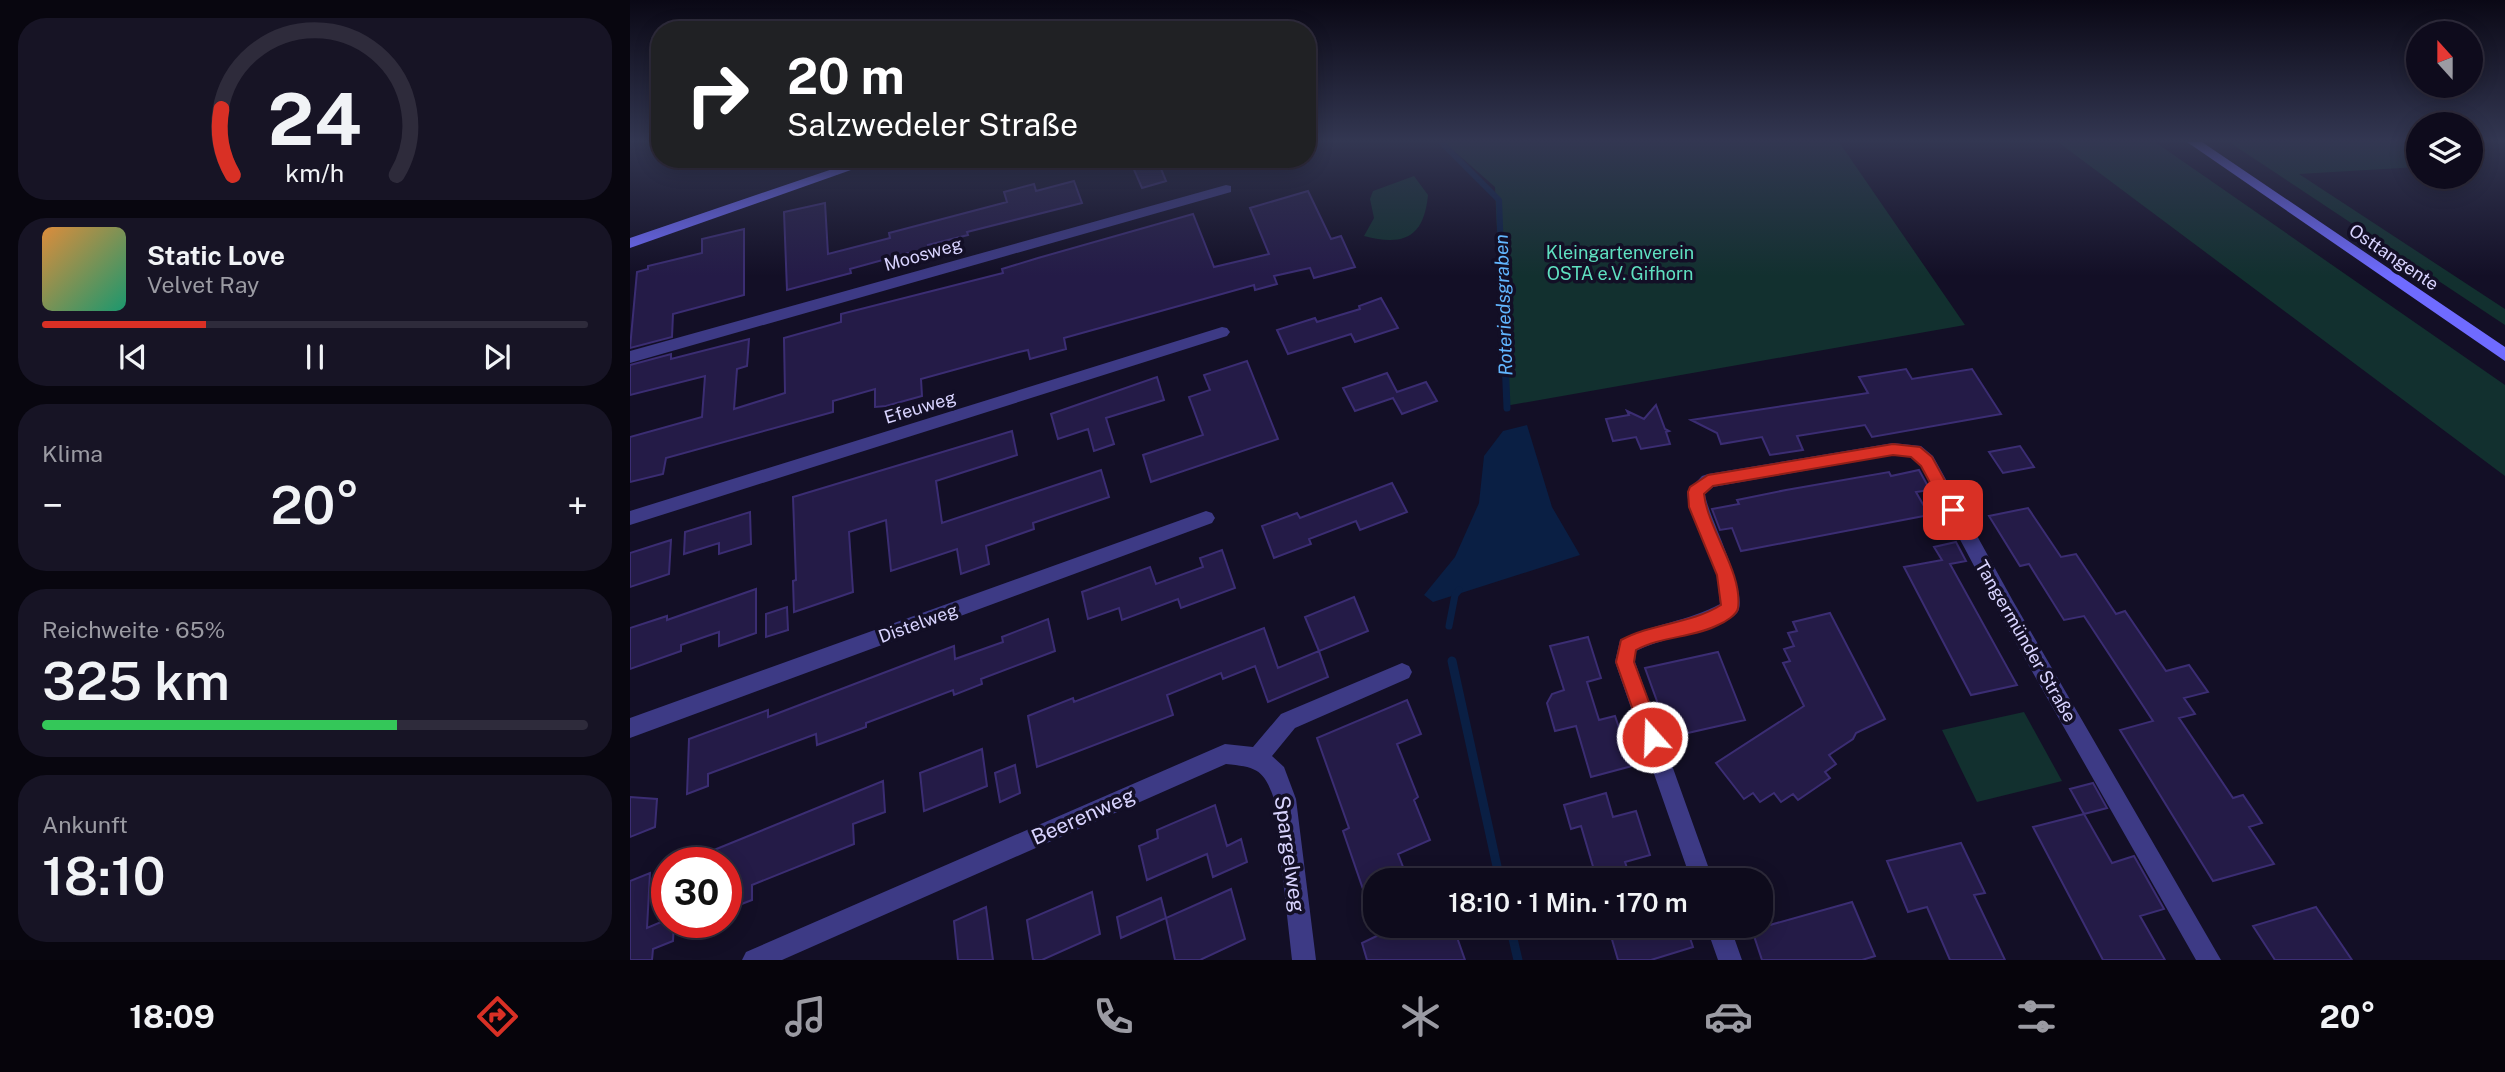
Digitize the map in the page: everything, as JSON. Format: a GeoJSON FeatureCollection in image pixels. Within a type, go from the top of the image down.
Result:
{"type":"FeatureCollection","features":[{"type":"Feature","properties":{"kind":"main road"},"geometry":{"type":"LineString","coordinates":[[630,243],[785,187]]}},
{"type":"Feature","properties":{"kind":"main road","name":"Osttangente"},"geometry":{"type":"LineString","coordinates":[[2259,187],[2505,355]]}},
{"type":"Feature","properties":{"kind":"street","name":"Moosweg"},"geometry":{"type":"LineString","coordinates":[[630,356],[1226,189]]}},
{"type":"Feature","properties":{"kind":"street","name":"Efeuweg"},"geometry":{"type":"LineString","coordinates":[[630,518],[1222,332]]}},
{"type":"Feature","properties":{"kind":"street","name":"Tangermünder Straße"},"geometry":{"type":"LineString","coordinates":[[1698,868],[1625,662],[1627,646],[1643,637],[1712,619],[1730,608],[1726,575],[1698,507],[1696,492],[1708,481],[1893,449],[1914,451],[1927,461],[2012,618],[2210,960]]}},
{"type":"Feature","properties":{"kind":"street","name":"Distelweg"},"geometry":{"type":"LineString","coordinates":[[630,728],[1206,518]]}},
{"type":"Feature","properties":{"kind":"street"},"geometry":{"type":"LineString","coordinates":[[1258,757],[1288,721],[1402,672]]}},
{"type":"Feature","properties":{"kind":"street","name":"Beerenweg"},"geometry":{"type":"LineString","coordinates":[[754,960],[1225,754],[1258,757]]}},
{"type":"Feature","properties":{"kind":"street","name":"Spargelweg"},"geometry":{"type":"LineString","coordinates":[[1258,757],[1276,774],[1285,799],[1304,960]]}},
{"type":"Feature","properties":{"kind":"street"},"geometry":{"type":"LineString","coordinates":[[1722,938],[1730,960]]}},
{"type":"Feature","properties":{"kind":"green space"},"geometry":{"type":"Polygon","coordinates":[[[1384,187],[1422,187],[1428,195],[1426,210],[1416,230],[1400,239],[1364,236],[1374,218],[1370,199],[1373,191],[1384,187]]]}},
{"type":"Feature","properties":{"kind":"green space","name":"Kleingartenverein OSTA e.V. Gifhorn"},"geometry":{"type":"Polygon","coordinates":[[[1495,187],[1870,187],[1965,325],[1505,406],[1495,187]]]}},
{"type":"Feature","properties":{"kind":"green space"},"geometry":{"type":"Polygon","coordinates":[[[2118,187],[2220,187],[2505,385],[2505,476],[2118,187]]]}},
{"type":"Feature","properties":{"kind":"green space"},"geometry":{"type":"Polygon","coordinates":[[[2297,187],[2319,187],[2505,309],[2505,325],[2297,187]]]}},
{"type":"Feature","properties":{"kind":"green space"},"geometry":{"type":"Polygon","coordinates":[[[2024,712],[2062,781],[1977,802],[1942,730],[2024,712]]]}},
{"type":"Feature","properties":{"kind":"water"},"geometry":{"type":"Polygon","coordinates":[[[1527,425],[1552,507],[1580,555],[1433,602],[1424,595],[1455,557],[1479,503],[1484,456],[1503,431],[1527,425]]]}},
{"type":"Feature","properties":{"kind":"building"},"geometry":{"type":"Polygon","coordinates":[[[1024,187],[1035,187],[1036,191],[1052,187],[1076,187],[1082,203],[967,232],[968,235],[928,245],[930,251],[909,257],[908,253],[850,269],[851,273],[787,290],[784,212],[825,203],[828,254],[890,238],[889,233],[1007,202],[1004,192],[1024,187]]]}},
{"type":"Feature","properties":{"kind":"building"},"geometry":{"type":"Polygon","coordinates":[[[1308,191],[1331,239],[1341,236],[1355,267],[1314,278],[1310,268],[1274,276],[1277,284],[1255,290],[1254,285],[1064,338],[1066,349],[1030,359],[1028,350],[921,379],[922,396],[886,406],[875,407],[875,389],[833,401],[833,412],[666,458],[663,474],[630,482],[630,437],[702,417],[705,376],[630,395],[630,365],[671,354],[671,359],[749,339],[747,366],[737,369],[734,409],[785,393],[784,338],[841,322],[841,314],[1003,273],[1002,269],[1193,214],[1214,267],[1269,254],[1250,208],[1308,191]]]}},
{"type":"Feature","properties":{"kind":"building"},"geometry":{"type":"Polygon","coordinates":[[[744,229],[744,295],[673,314],[672,337],[630,348],[637,272],[648,269],[648,266],[702,253],[702,239],[744,229]]]}},
{"type":"Feature","properties":{"kind":"building"},"geometry":{"type":"Polygon","coordinates":[[[1381,298],[1398,328],[1355,342],[1351,334],[1288,354],[1277,330],[1315,318],[1317,322],[1360,309],[1359,306],[1381,298]]]}},
{"type":"Feature","properties":{"kind":"building"},"geometry":{"type":"Polygon","coordinates":[[[1247,361],[1278,439],[1151,482],[1143,455],[1203,435],[1189,397],[1210,390],[1204,375],[1247,361]]]}},
{"type":"Feature","properties":{"kind":"building"},"geometry":{"type":"Polygon","coordinates":[[[1906,369],[1912,379],[1972,369],[2001,414],[1872,437],[1865,425],[1797,436],[1803,450],[1770,455],[1762,437],[1721,444],[1717,433],[1691,420],[1868,393],[1859,377],[1906,369]]]}},
{"type":"Feature","properties":{"kind":"building"},"geometry":{"type":"Polygon","coordinates":[[[1387,373],[1397,392],[1426,382],[1437,401],[1402,414],[1393,398],[1355,411],[1343,388],[1387,373]]]}},
{"type":"Feature","properties":{"kind":"building"},"geometry":{"type":"Polygon","coordinates":[[[1157,377],[1164,400],[1106,418],[1114,444],[1094,451],[1088,429],[1058,439],[1051,414],[1157,377]]]}},
{"type":"Feature","properties":{"kind":"building"},"geometry":{"type":"Polygon","coordinates":[[[1656,405],[1665,429],[1669,431],[1666,432],[1670,444],[1641,449],[1636,437],[1613,441],[1606,419],[1629,415],[1627,411],[1644,419],[1656,405]]]}},
{"type":"Feature","properties":{"kind":"building"},"geometry":{"type":"Polygon","coordinates":[[[1012,431],[1017,455],[936,481],[942,523],[1101,470],[1109,497],[1033,523],[1034,529],[986,546],[989,564],[961,574],[957,549],[891,571],[886,520],[849,532],[853,592],[794,612],[793,581],[796,580],[793,497],[1012,431]]]}},
{"type":"Feature","properties":{"kind":"building"},"geometry":{"type":"Polygon","coordinates":[[[2020,446],[2034,467],[2003,473],[1989,452],[2020,446]]]}},
{"type":"Feature","properties":{"kind":"building"},"geometry":{"type":"Polygon","coordinates":[[[1919,470],[1930,490],[1916,492],[1929,515],[1741,551],[1732,528],[1720,530],[1712,509],[1739,504],[1737,500],[1786,490],[1889,472],[1891,476],[1919,470]]]}},
{"type":"Feature","properties":{"kind":"building"},"geometry":{"type":"Polygon","coordinates":[[[1392,483],[1407,512],[1360,530],[1356,521],[1309,539],[1311,544],[1274,558],[1262,526],[1297,513],[1300,518],[1392,483]]]}},
{"type":"Feature","properties":{"kind":"building"},"geometry":{"type":"Polygon","coordinates":[[[2028,508],[2061,557],[2076,554],[2116,614],[2125,611],[2166,671],[2189,665],[2208,692],[2184,698],[2195,714],[2179,718],[2233,798],[2243,795],[2262,823],[2249,827],[2274,864],[2213,881],[2120,730],[2153,721],[2084,616],[2064,620],[2029,564],[2020,566],[1989,516],[2028,508]]]}},
{"type":"Feature","properties":{"kind":"building"},"geometry":{"type":"Polygon","coordinates":[[[750,512],[751,544],[719,554],[719,543],[684,554],[685,532],[750,512]]]}},
{"type":"Feature","properties":{"kind":"building"},"geometry":{"type":"Polygon","coordinates":[[[671,540],[669,574],[630,587],[630,553],[671,540]]]}},
{"type":"Feature","properties":{"kind":"building"},"geometry":{"type":"Polygon","coordinates":[[[1956,542],[1966,561],[1950,564],[2017,685],[1971,695],[1904,567],[1942,560],[1934,547],[1956,542]]]}},
{"type":"Feature","properties":{"kind":"building"},"geometry":{"type":"Polygon","coordinates":[[[1222,550],[1235,588],[1181,608],[1178,599],[1122,620],[1119,608],[1088,619],[1082,592],[1150,567],[1156,584],[1203,567],[1200,558],[1222,550]]]}},
{"type":"Feature","properties":{"kind":"building"},"geometry":{"type":"Polygon","coordinates":[[[756,589],[756,633],[719,646],[719,632],[681,645],[681,651],[630,669],[630,628],[667,616],[667,620],[756,589]]]}},
{"type":"Feature","properties":{"kind":"building"},"geometry":{"type":"Polygon","coordinates":[[[1354,597],[1368,631],[1319,651],[1305,617],[1354,597]]]}},
{"type":"Feature","properties":{"kind":"building"},"geometry":{"type":"Polygon","coordinates":[[[787,607],[788,630],[766,637],[766,614],[787,607]]]}},
{"type":"Feature","properties":{"kind":"building"},"geometry":{"type":"Polygon","coordinates":[[[1830,613],[1885,719],[1856,733],[1853,739],[1829,755],[1836,764],[1825,772],[1830,778],[1798,800],[1793,794],[1781,802],[1774,793],[1760,802],[1753,793],[1744,799],[1716,763],[1804,706],[1783,663],[1790,661],[1784,649],[1794,646],[1788,633],[1797,631],[1793,622],[1830,613]]]}},
{"type":"Feature","properties":{"kind":"building"},"geometry":{"type":"Polygon","coordinates":[[[1048,619],[1055,651],[981,679],[982,684],[954,695],[953,690],[817,745],[816,734],[708,774],[708,786],[687,794],[689,739],[768,710],[768,717],[954,646],[955,659],[1003,642],[1002,637],[1048,619]]]}},
{"type":"Feature","properties":{"kind":"building"},"geometry":{"type":"Polygon","coordinates":[[[1264,628],[1278,668],[1319,651],[1328,677],[1268,702],[1255,666],[1223,679],[1221,673],[1167,695],[1173,715],[1037,767],[1028,716],[1073,698],[1074,702],[1264,628]]]}},
{"type":"Feature","properties":{"kind":"building"},"geometry":{"type":"Polygon","coordinates":[[[1588,637],[1601,678],[1587,682],[1599,720],[1615,716],[1632,766],[1591,777],[1576,726],[1555,731],[1547,703],[1552,694],[1564,690],[1550,646],[1588,637]]]}},
{"type":"Feature","properties":{"kind":"building"},"geometry":{"type":"Polygon","coordinates":[[[1718,652],[1745,720],[1670,737],[1645,668],[1718,652]]]}},
{"type":"Feature","properties":{"kind":"building"},"geometry":{"type":"Polygon","coordinates":[[[1407,700],[1421,734],[1397,744],[1418,797],[1414,800],[1430,840],[1398,854],[1403,868],[1363,868],[1363,889],[1343,831],[1349,828],[1317,738],[1407,700]]]}},
{"type":"Feature","properties":{"kind":"building"},"geometry":{"type":"Polygon","coordinates":[[[982,749],[987,786],[924,811],[920,773],[982,749]]]}},
{"type":"Feature","properties":{"kind":"building"},"geometry":{"type":"Polygon","coordinates":[[[1015,765],[1020,793],[1000,802],[995,773],[1015,765]]]}},
{"type":"Feature","properties":{"kind":"building"},"geometry":{"type":"Polygon","coordinates":[[[883,781],[885,812],[853,824],[854,844],[752,885],[752,900],[742,904],[742,847],[721,847],[883,781]]]}},
{"type":"Feature","properties":{"kind":"building"},"geometry":{"type":"Polygon","coordinates":[[[2093,783],[2107,808],[2084,814],[2070,789],[2093,783]]]}},
{"type":"Feature","properties":{"kind":"building"},"geometry":{"type":"Polygon","coordinates":[[[1606,793],[1613,817],[1636,811],[1650,855],[1625,862],[1627,868],[1593,868],[1581,826],[1571,829],[1564,805],[1606,793]]]}},
{"type":"Feature","properties":{"kind":"building"},"geometry":{"type":"Polygon","coordinates":[[[630,797],[657,799],[655,827],[630,837],[630,797]]]}},
{"type":"Feature","properties":{"kind":"building"},"geometry":{"type":"Polygon","coordinates":[[[1215,805],[1227,846],[1241,839],[1247,862],[1213,877],[1207,854],[1147,880],[1139,846],[1158,838],[1157,830],[1215,805]]]}},
{"type":"Feature","properties":{"kind":"building"},"geometry":{"type":"Polygon","coordinates":[[[2084,814],[2112,863],[2134,856],[2164,909],[2140,916],[2165,960],[2103,960],[2033,827],[2084,814]]]}},
{"type":"Feature","properties":{"kind":"building"},"geometry":{"type":"Polygon","coordinates":[[[1961,843],[1985,893],[1974,895],[2005,960],[1950,960],[1927,907],[1908,912],[1887,861],[1961,843]]]}},
{"type":"Feature","properties":{"kind":"building"},"geometry":{"type":"Polygon","coordinates":[[[650,873],[647,928],[651,926],[651,938],[673,938],[673,941],[653,949],[652,960],[630,960],[630,881],[650,873]]]}},
{"type":"Feature","properties":{"kind":"building"},"geometry":{"type":"Polygon","coordinates":[[[1231,889],[1245,939],[1200,960],[1175,960],[1166,918],[1231,889]]]}},
{"type":"Feature","properties":{"kind":"building"},"geometry":{"type":"Polygon","coordinates":[[[1092,892],[1100,934],[1042,960],[1033,960],[1027,920],[1092,892]]]}},
{"type":"Feature","properties":{"kind":"building"},"geometry":{"type":"Polygon","coordinates":[[[1161,898],[1166,918],[1121,938],[1117,917],[1161,898]]]}},
{"type":"Feature","properties":{"kind":"building"},"geometry":{"type":"Polygon","coordinates":[[[1852,902],[1875,956],[1862,960],[1762,960],[1755,938],[1773,938],[1773,924],[1852,902]]]}},
{"type":"Feature","properties":{"kind":"building"},"geometry":{"type":"Polygon","coordinates":[[[986,907],[993,960],[958,960],[954,921],[986,907]]]}},
{"type":"Feature","properties":{"kind":"building"},"geometry":{"type":"Polygon","coordinates":[[[2316,907],[2352,960],[2275,960],[2253,926],[2316,907]]]}},
{"type":"Feature","properties":{"kind":"building"},"geometry":{"type":"Polygon","coordinates":[[[1372,938],[1457,938],[1465,960],[1367,960],[1362,943],[1372,938]]]}},
{"type":"Feature","properties":{"kind":"building"},"geometry":{"type":"Polygon","coordinates":[[[1612,938],[1690,938],[1693,947],[1651,960],[1618,960],[1612,938]]]}},
{"type":"Feature","properties":{"kind":"waterway","name":"Roteriedsgraben"},"geometry":{"type":"LineString","coordinates":[[1486,187],[1499,200],[1505,362]]}},
{"type":"Feature","properties":{"kind":"waterway","name":"Roteriedsgraben"},"geometry":{"type":"LineString","coordinates":[[1505,360],[1507,408]]}},
{"type":"Feature","properties":{"kind":"waterway","name":"Roteriedsgraben"},"geometry":{"type":"LineString","coordinates":[[1449,626],[1455,595],[1459,590]]}},
{"type":"Feature","properties":{"kind":"waterway","name":"Roteriedsgraben"},"geometry":{"type":"LineString","coordinates":[[1452,661],[1497,868]]}},
{"type":"Feature","properties":{"kind":"waterway","name":"Roteriedsgraben"},"geometry":{"type":"LineString","coordinates":[[1513,938],[1518,960]]}},
{"type":"Feature","properties":{"kind":"route"},"geometry":{"type":"LineString","coordinates":[[1652,737],[1625,662],[1627,646],[1643,637],[1712,619],[1730,608],[1726,575],[1698,507],[1696,492],[1708,481],[1893,449],[1914,451],[1927,461],[1953,510]]}}]}
